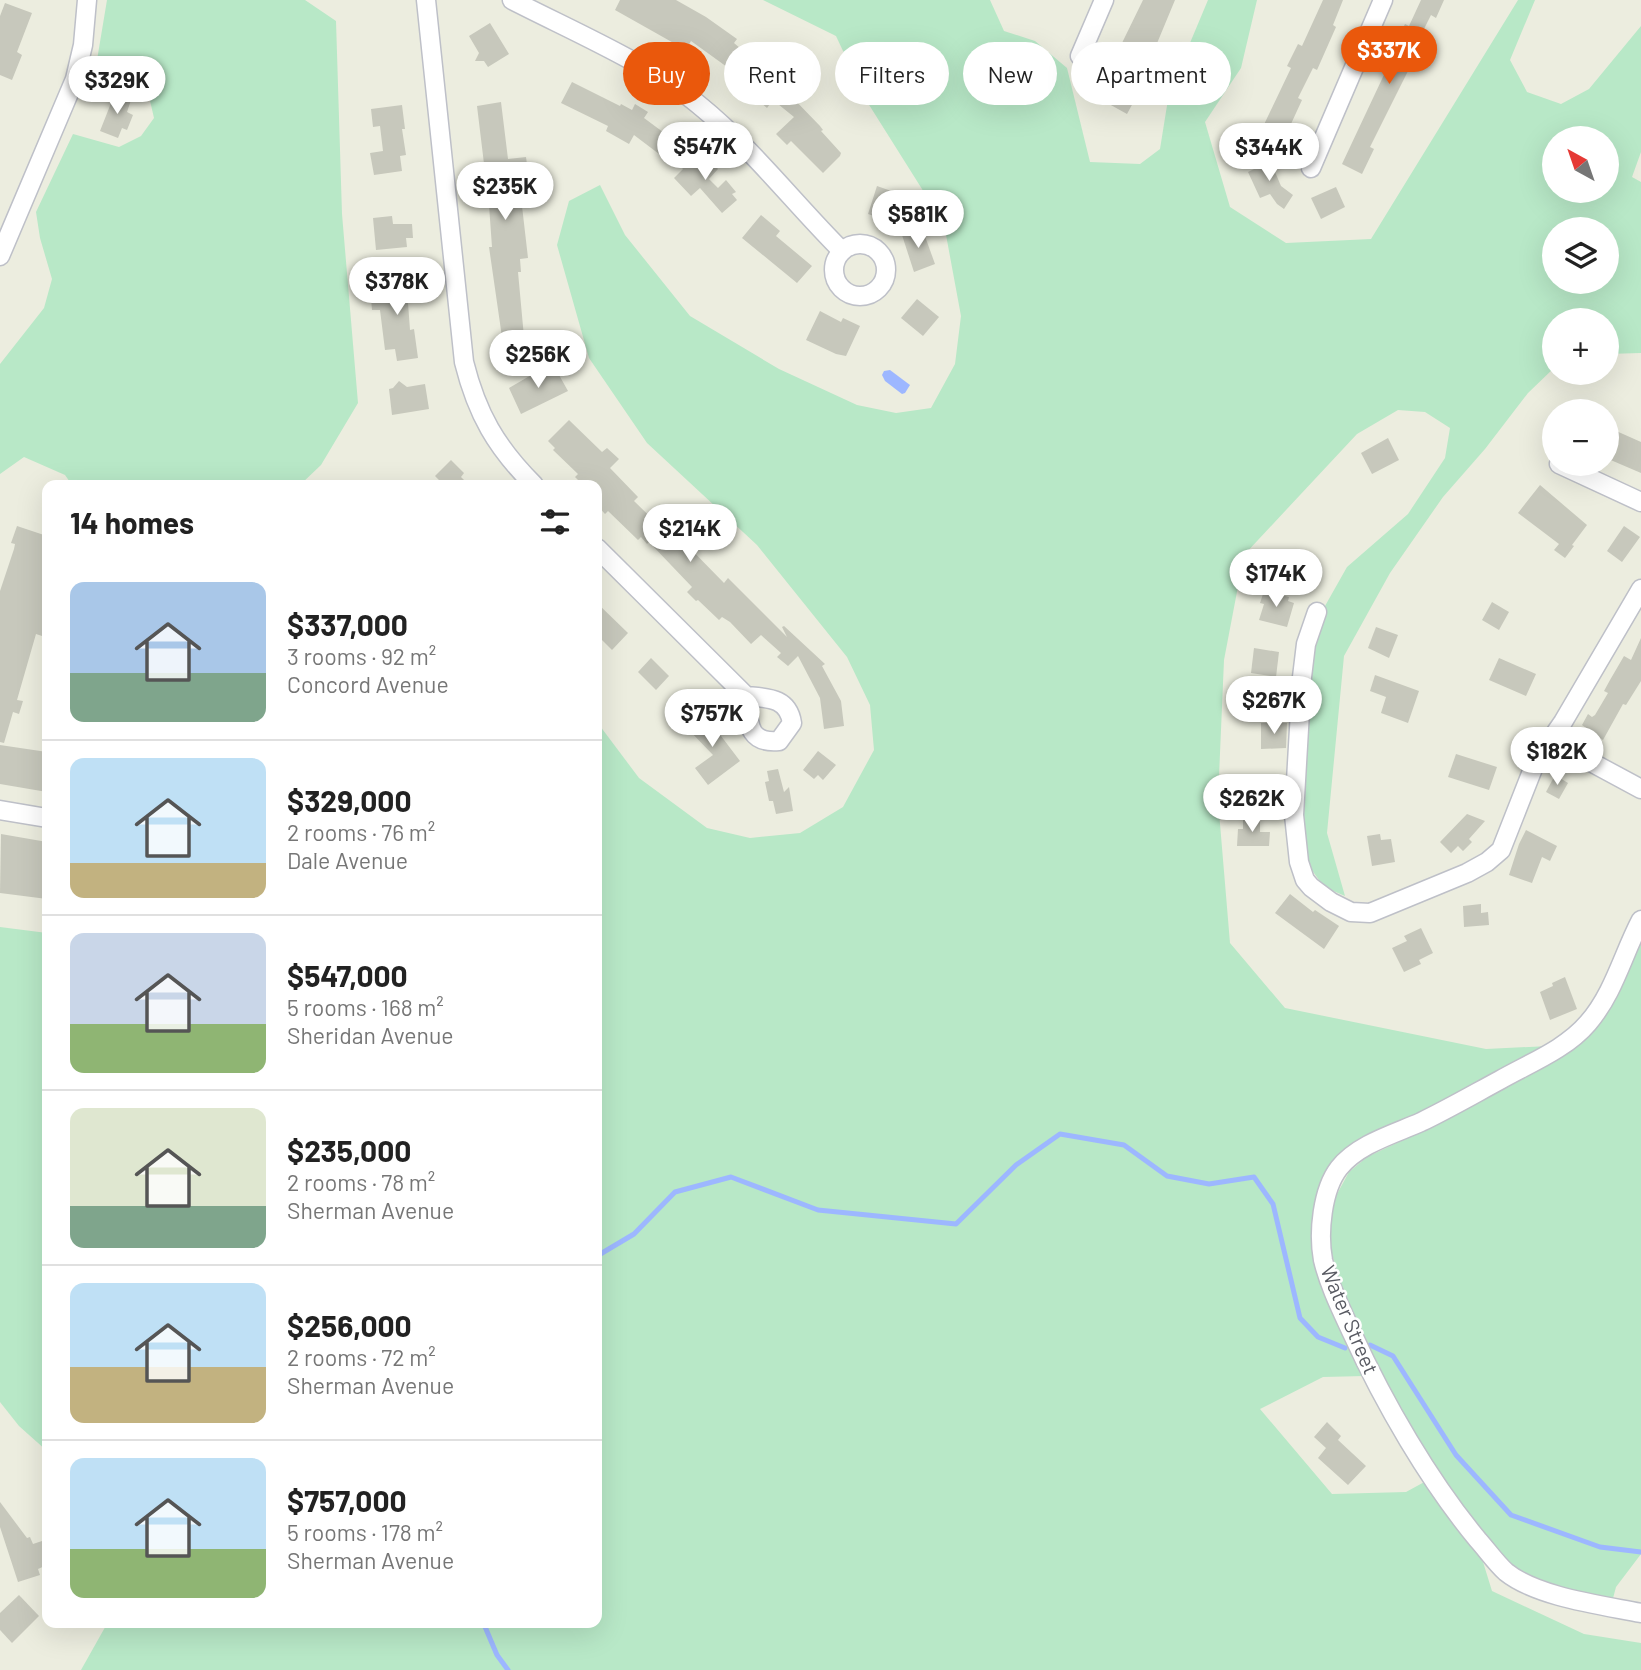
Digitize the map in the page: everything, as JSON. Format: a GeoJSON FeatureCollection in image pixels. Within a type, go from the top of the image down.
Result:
{"type":"FeatureCollection","features":[{"type":"Feature","properties":{"kind":"street"},"geometry":{"type":"LineString","coordinates":[[0,256],[75,79],[83,45],[87,0]]}},
{"type":"Feature","properties":{"kind":"street"},"geometry":{"type":"LineString","coordinates":[[426,0],[464,362],[482,419],[525,480]]}},
{"type":"Feature","properties":{"kind":"street"},"geometry":{"type":"LineString","coordinates":[[512,0],[638,65],[696,102],[735,138],[842,251]]}},
{"type":"Feature","properties":{"kind":"street"},"geometry":{"type":"LineString","coordinates":[[1086,42],[1104,0]]}},
{"type":"Feature","properties":{"kind":"street"},"geometry":{"type":"LineString","coordinates":[[1311,168],[1383,0]]}},
{"type":"Feature","properties":{"kind":"street"},"geometry":{"type":"LineString","coordinates":[[1585,476],[1641,502]]}},
{"type":"Feature","properties":{"kind":"street"},"geometry":{"type":"LineString","coordinates":[[602,553],[746,696]]}},
{"type":"Feature","properties":{"kind":"street"},"geometry":{"type":"LineString","coordinates":[[1317,612],[1306,644],[1294,815],[1299,862],[1305,880],[1331,902],[1352,912],[1370,913],[1487,862],[1502,850],[1536,761],[1641,589]]}},
{"type":"Feature","properties":{"kind":"street"},"geometry":{"type":"LineString","coordinates":[[1550,740],[1641,789]]}},
{"type":"Feature","properties":{"kind":"street"},"geometry":{"type":"LineString","coordinates":[[0,810],[42,817]]}},
{"type":"Feature","properties":{"kind":"street","name":"Water Street"},"geometry":{"type":"LineString","coordinates":[[1641,920],[1606,998],[1575,1036],[1471,1097],[1353,1154],[1337,1171],[1321,1221],[1322,1256],[1327,1275],[1369,1371],[1436,1484],[1470,1530],[1506,1571],[1523,1583],[1549,1594],[1641,1613]]}},
{"type":"Feature","properties":{"kind":"green space"},"geometry":{"type":"Polygon","coordinates":[[[107,0],[305,0],[336,21],[342,214],[358,403],[321,465],[305,480],[68,480],[65,475],[24,457],[0,474],[0,364],[44,308],[52,279],[40,238],[36,212],[73,134],[119,147],[141,136],[154,118],[148,92],[95,72],[107,0]]]}},
{"type":"Feature","properties":{"kind":"green space"},"geometry":{"type":"Polygon","coordinates":[[[763,0],[990,0],[1004,31],[1036,42],[963,42],[963,105],[1057,105],[1057,60],[1067,68],[1071,84],[1071,105],[1076,105],[1090,162],[1140,164],[1160,149],[1167,105],[1216,105],[1205,122],[1230,207],[1286,243],[1371,239],[1518,0],[1535,0],[1510,60],[1527,92],[1561,104],[1589,89],[1641,26],[1641,152],[1632,177],[1641,182],[1641,353],[1619,354],[1619,308],[1542,308],[1542,380],[1443,497],[1390,573],[1344,656],[1327,833],[1345,896],[1324,887],[1309,866],[1301,806],[1310,662],[1325,606],[1347,567],[1408,514],[1445,458],[1450,428],[1425,412],[1398,410],[1357,434],[1244,555],[1224,660],[1218,800],[1230,943],[1285,1008],[1486,1049],[1549,1046],[1500,1075],[1360,1141],[1316,1206],[1315,1266],[1365,1376],[1323,1377],[1260,1409],[1332,1494],[1406,1492],[1428,1480],[1479,1549],[1492,1591],[1584,1634],[1641,1643],[1641,1670],[81,1670],[105,1628],[602,1628],[602,729],[639,778],[707,828],[750,838],[800,833],[843,807],[874,750],[870,705],[847,657],[757,545],[647,443],[589,358],[557,245],[569,201],[600,185],[625,235],[690,316],[779,369],[857,405],[896,413],[931,408],[955,364],[961,316],[944,224],[869,105],[949,105],[949,42],[839,42],[836,36],[763,0]]]}},
{"type":"Feature","properties":{"kind":"green space"},"geometry":{"type":"Polygon","coordinates":[[[1208,0],[1257,0],[1241,68],[1231,83],[1231,42],[1190,42],[1208,0]]]}},
{"type":"Feature","properties":{"kind":"green space"},"geometry":{"type":"Polygon","coordinates":[[[0,927],[42,932],[42,1447],[19,1426],[0,1402],[0,927]]]}},
{"type":"Feature","properties":{"kind":"green space"},"geometry":{"type":"Polygon","coordinates":[[[1641,937],[1641,1554],[1616,1587],[1612,1602],[1538,1584],[1518,1571],[1482,1533],[1428,1456],[1384,1385],[1345,1299],[1330,1247],[1331,1205],[1349,1172],[1367,1157],[1439,1123],[1563,1054],[1641,937]]]}},
{"type":"Feature","properties":{"kind":"water"},"geometry":{"type":"Polygon","coordinates":[[[890,370],[910,385],[905,393],[902,394],[885,381],[882,375],[884,371],[890,370]]]}},
{"type":"Feature","properties":{"kind":"building"},"geometry":{"type":"Polygon","coordinates":[[[620,0],[676,0],[737,39],[735,42],[724,42],[724,65],[710,55],[710,42],[672,42],[615,10],[620,0]]]}},
{"type":"Feature","properties":{"kind":"building"},"geometry":{"type":"Polygon","coordinates":[[[1143,0],[1175,0],[1158,42],[1122,42],[1143,0]]]}},
{"type":"Feature","properties":{"kind":"building"},"geometry":{"type":"Polygon","coordinates":[[[1323,0],[1343,0],[1333,25],[1336,27],[1317,70],[1313,68],[1298,98],[1302,100],[1285,137],[1282,136],[1279,143],[1259,135],[1291,68],[1287,66],[1298,44],[1302,46],[1323,0]]]}},
{"type":"Feature","properties":{"kind":"building"},"geometry":{"type":"Polygon","coordinates":[[[1421,0],[1444,0],[1436,18],[1431,15],[1404,69],[1408,71],[1370,147],[1374,149],[1362,174],[1342,164],[1398,45],[1398,38],[1405,24],[1409,26],[1421,0]]]}},
{"type":"Feature","properties":{"kind":"building"},"geometry":{"type":"Polygon","coordinates":[[[5,3],[32,13],[17,52],[22,55],[12,80],[0,75],[0,16],[5,3]]]}},
{"type":"Feature","properties":{"kind":"building"},"geometry":{"type":"Polygon","coordinates":[[[490,23],[509,54],[488,67],[484,61],[475,61],[479,53],[469,36],[490,23]]]}},
{"type":"Feature","properties":{"kind":"building"},"geometry":{"type":"Polygon","coordinates":[[[572,82],[620,106],[621,104],[632,110],[637,105],[648,112],[644,118],[679,144],[667,160],[634,135],[629,144],[606,131],[608,126],[561,103],[572,82]]]}},
{"type":"Feature","properties":{"kind":"building"},"geometry":{"type":"Polygon","coordinates":[[[115,93],[131,100],[127,112],[133,115],[127,130],[122,128],[118,138],[100,131],[115,93]]]}},
{"type":"Feature","properties":{"kind":"building"},"geometry":{"type":"Polygon","coordinates":[[[501,102],[508,159],[526,157],[529,179],[519,180],[528,258],[520,259],[521,272],[518,272],[525,348],[504,351],[489,247],[492,247],[489,205],[477,106],[501,102]]]}},
{"type":"Feature","properties":{"kind":"building"},"geometry":{"type":"Polygon","coordinates":[[[402,105],[406,155],[400,156],[402,171],[374,175],[370,153],[383,151],[380,126],[373,127],[371,109],[402,105]]]}},
{"type":"Feature","properties":{"kind":"building"},"geometry":{"type":"Polygon","coordinates":[[[779,105],[800,105],[841,153],[823,173],[791,141],[787,145],[776,134],[794,117],[779,105]]]}},
{"type":"Feature","properties":{"kind":"building"},"geometry":{"type":"Polygon","coordinates":[[[1111,105],[1132,105],[1127,114],[1111,105]]]}},
{"type":"Feature","properties":{"kind":"building"},"geometry":{"type":"Polygon","coordinates":[[[684,155],[695,166],[706,156],[718,169],[709,179],[718,188],[726,180],[736,192],[732,194],[737,200],[722,213],[700,188],[691,196],[674,178],[683,169],[677,162],[684,155]]]}},
{"type":"Feature","properties":{"kind":"building"},"geometry":{"type":"Polygon","coordinates":[[[1269,158],[1281,186],[1293,195],[1284,209],[1270,194],[1260,198],[1248,172],[1256,168],[1254,165],[1269,158]]]}},
{"type":"Feature","properties":{"kind":"building"},"geometry":{"type":"Polygon","coordinates":[[[877,186],[894,192],[891,201],[898,202],[892,222],[868,214],[877,186]]]}},
{"type":"Feature","properties":{"kind":"building"},"geometry":{"type":"Polygon","coordinates":[[[1336,187],[1345,207],[1321,219],[1311,198],[1336,187]]]}},
{"type":"Feature","properties":{"kind":"building"},"geometry":{"type":"Polygon","coordinates":[[[761,215],[780,231],[776,236],[812,266],[797,283],[742,238],[761,215]]]}},
{"type":"Feature","properties":{"kind":"building"},"geometry":{"type":"Polygon","coordinates":[[[392,216],[393,224],[412,224],[413,238],[406,238],[407,247],[376,250],[373,218],[392,216]]]}},
{"type":"Feature","properties":{"kind":"building"},"geometry":{"type":"Polygon","coordinates":[[[922,228],[935,264],[914,272],[902,235],[922,228]]]}},
{"type":"Feature","properties":{"kind":"building"},"geometry":{"type":"Polygon","coordinates":[[[416,281],[419,302],[408,303],[410,330],[414,329],[418,358],[397,361],[395,349],[385,350],[380,310],[372,310],[370,287],[416,281]]]}},
{"type":"Feature","properties":{"kind":"building"},"geometry":{"type":"Polygon","coordinates":[[[917,299],[939,317],[923,336],[901,318],[917,299]]]}},
{"type":"Feature","properties":{"kind":"building"},"geometry":{"type":"Polygon","coordinates":[[[820,311],[841,322],[843,318],[860,326],[846,356],[806,340],[820,311]]]}},
{"type":"Feature","properties":{"kind":"building"},"geometry":{"type":"Polygon","coordinates":[[[554,366],[568,391],[521,414],[509,388],[554,366]]]}},
{"type":"Feature","properties":{"kind":"building"},"geometry":{"type":"Polygon","coordinates":[[[399,381],[407,387],[425,384],[429,409],[392,415],[389,389],[399,381]]]}},
{"type":"Feature","properties":{"kind":"building"},"geometry":{"type":"Polygon","coordinates":[[[569,420],[602,452],[607,448],[619,459],[610,468],[638,497],[634,501],[674,540],[678,536],[724,583],[728,578],[787,637],[782,627],[784,626],[825,664],[822,666],[841,701],[844,726],[824,729],[820,698],[798,656],[788,666],[777,657],[781,653],[761,635],[751,644],[730,622],[722,617],[719,620],[696,601],[687,592],[692,587],[649,542],[647,544],[641,537],[638,540],[608,511],[605,514],[602,511],[602,480],[578,480],[575,477],[578,474],[553,450],[555,448],[548,441],[569,420]]]}},
{"type":"Feature","properties":{"kind":"building"},"geometry":{"type":"Polygon","coordinates":[[[1619,432],[1641,442],[1641,473],[1619,464],[1619,432]]]}},
{"type":"Feature","properties":{"kind":"building"},"geometry":{"type":"Polygon","coordinates":[[[1388,438],[1399,460],[1372,474],[1361,453],[1388,438]]]}},
{"type":"Feature","properties":{"kind":"building"},"geometry":{"type":"Polygon","coordinates":[[[451,460],[464,473],[461,477],[464,480],[439,480],[435,476],[451,460]]]}},
{"type":"Feature","properties":{"kind":"building"},"geometry":{"type":"Polygon","coordinates":[[[1540,485],[1587,525],[1565,558],[1554,550],[1559,544],[1518,513],[1540,485]]]}},
{"type":"Feature","properties":{"kind":"building"},"geometry":{"type":"Polygon","coordinates":[[[17,526],[42,534],[42,636],[36,634],[17,700],[23,701],[19,714],[13,712],[4,743],[0,742],[0,591],[14,549],[15,544],[11,543],[17,526]]]}},
{"type":"Feature","properties":{"kind":"building"},"geometry":{"type":"Polygon","coordinates":[[[1624,526],[1640,537],[1622,562],[1607,551],[1624,526]]]}},
{"type":"Feature","properties":{"kind":"building"},"geometry":{"type":"Polygon","coordinates":[[[1264,591],[1289,597],[1288,601],[1294,603],[1287,627],[1259,620],[1264,604],[1260,603],[1264,591]]]}},
{"type":"Feature","properties":{"kind":"building"},"geometry":{"type":"Polygon","coordinates":[[[1492,602],[1509,612],[1499,630],[1482,620],[1492,602]]]}},
{"type":"Feature","properties":{"kind":"building"},"geometry":{"type":"Polygon","coordinates":[[[602,608],[628,633],[612,650],[602,640],[602,608]]]}},
{"type":"Feature","properties":{"kind":"building"},"geometry":{"type":"Polygon","coordinates":[[[1376,627],[1398,635],[1389,658],[1368,648],[1376,627]]]}},
{"type":"Feature","properties":{"kind":"building"},"geometry":{"type":"Polygon","coordinates":[[[1641,638],[1641,681],[1626,705],[1623,704],[1603,740],[1582,725],[1588,714],[1592,717],[1595,715],[1608,693],[1604,691],[1624,656],[1631,660],[1641,638]]]}},
{"type":"Feature","properties":{"kind":"building"},"geometry":{"type":"Polygon","coordinates":[[[1254,648],[1279,652],[1276,677],[1251,673],[1254,648]]]}},
{"type":"Feature","properties":{"kind":"building"},"geometry":{"type":"Polygon","coordinates":[[[651,658],[669,676],[656,690],[638,672],[651,658]]]}},
{"type":"Feature","properties":{"kind":"building"},"geometry":{"type":"Polygon","coordinates":[[[1499,658],[1536,674],[1526,696],[1489,680],[1499,658]]]}},
{"type":"Feature","properties":{"kind":"building"},"geometry":{"type":"Polygon","coordinates":[[[1375,675],[1419,691],[1408,723],[1381,713],[1386,697],[1370,691],[1375,675]]]}},
{"type":"Feature","properties":{"kind":"building"},"geometry":{"type":"Polygon","coordinates":[[[702,711],[721,730],[718,732],[740,761],[708,785],[695,768],[713,755],[686,727],[702,711]]]}},
{"type":"Feature","properties":{"kind":"building"},"geometry":{"type":"Polygon","coordinates":[[[1261,723],[1287,723],[1286,748],[1261,749],[1261,723]]]}},
{"type":"Feature","properties":{"kind":"building"},"geometry":{"type":"Polygon","coordinates":[[[0,745],[42,751],[42,791],[0,784],[0,745]]]}},
{"type":"Feature","properties":{"kind":"building"},"geometry":{"type":"Polygon","coordinates":[[[818,751],[836,765],[823,780],[818,775],[814,779],[803,770],[818,751]]]}},
{"type":"Feature","properties":{"kind":"building"},"geometry":{"type":"Polygon","coordinates":[[[1456,754],[1497,767],[1489,790],[1448,777],[1456,754]]]}},
{"type":"Feature","properties":{"kind":"building"},"geometry":{"type":"Polygon","coordinates":[[[778,769],[784,792],[789,787],[793,811],[776,814],[773,801],[769,801],[765,782],[769,781],[767,771],[778,769]]]}},
{"type":"Feature","properties":{"kind":"building"},"geometry":{"type":"Polygon","coordinates":[[[1555,775],[1568,783],[1559,799],[1546,792],[1555,775]]]}},
{"type":"Feature","properties":{"kind":"building"},"geometry":{"type":"Polygon","coordinates":[[[1467,814],[1485,821],[1469,839],[1472,842],[1463,851],[1458,846],[1451,853],[1440,842],[1467,814]]]}},
{"type":"Feature","properties":{"kind":"building"},"geometry":{"type":"Polygon","coordinates":[[[1243,817],[1260,818],[1260,832],[1270,832],[1269,846],[1237,846],[1238,829],[1243,829],[1243,817]]]}},
{"type":"Feature","properties":{"kind":"building"},"geometry":{"type":"Polygon","coordinates":[[[1526,830],[1557,846],[1550,861],[1542,857],[1532,883],[1509,875],[1526,830]]]}},
{"type":"Feature","properties":{"kind":"building"},"geometry":{"type":"Polygon","coordinates":[[[1,834],[42,841],[42,898],[0,893],[1,834]]]}},
{"type":"Feature","properties":{"kind":"building"},"geometry":{"type":"Polygon","coordinates":[[[1380,834],[1381,840],[1391,839],[1395,862],[1372,866],[1367,836],[1380,834]]]}},
{"type":"Feature","properties":{"kind":"building"},"geometry":{"type":"Polygon","coordinates":[[[1290,894],[1313,912],[1315,910],[1339,926],[1324,949],[1275,913],[1290,894]]]}},
{"type":"Feature","properties":{"kind":"building"},"geometry":{"type":"Polygon","coordinates":[[[1481,904],[1481,913],[1488,912],[1489,925],[1464,927],[1463,906],[1481,904]]]}},
{"type":"Feature","properties":{"kind":"building"},"geometry":{"type":"Polygon","coordinates":[[[1421,928],[1433,953],[1419,960],[1421,964],[1404,972],[1392,948],[1407,941],[1404,936],[1421,928]]]}},
{"type":"Feature","properties":{"kind":"building"},"geometry":{"type":"Polygon","coordinates":[[[1565,977],[1577,1009],[1550,1020],[1540,992],[1565,977]]]}},
{"type":"Feature","properties":{"kind":"building"},"geometry":{"type":"Polygon","coordinates":[[[1327,1422],[1341,1436],[1338,1440],[1366,1466],[1348,1485],[1318,1458],[1326,1448],[1314,1437],[1327,1422]]]}},
{"type":"Feature","properties":{"kind":"building"},"geometry":{"type":"Polygon","coordinates":[[[0,1502],[33,1544],[42,1541],[42,1567],[38,1569],[40,1575],[18,1582],[0,1527],[0,1502]]]}},
{"type":"Feature","properties":{"kind":"building"},"geometry":{"type":"Polygon","coordinates":[[[19,1595],[39,1616],[12,1643],[0,1630],[0,1613],[19,1595]]]}},
{"type":"Feature","properties":{"kind":"waterway"},"geometry":{"type":"LineString","coordinates":[[602,1253],[634,1234],[675,1192],[731,1177],[818,1210],[956,1224],[1016,1165],[1060,1134],[1124,1145],[1167,1176],[1209,1184],[1254,1177],[1273,1204],[1300,1318],[1318,1337],[1345,1348]]}},
{"type":"Feature","properties":{"kind":"waterway"},"geometry":{"type":"LineString","coordinates":[[1370,1345],[1393,1356],[1456,1455],[1511,1515],[1600,1547],[1641,1552]]}},
{"type":"Feature","properties":{"kind":"waterway"},"geometry":{"type":"LineString","coordinates":[[486,1628],[497,1655],[508,1670]]}}]}
